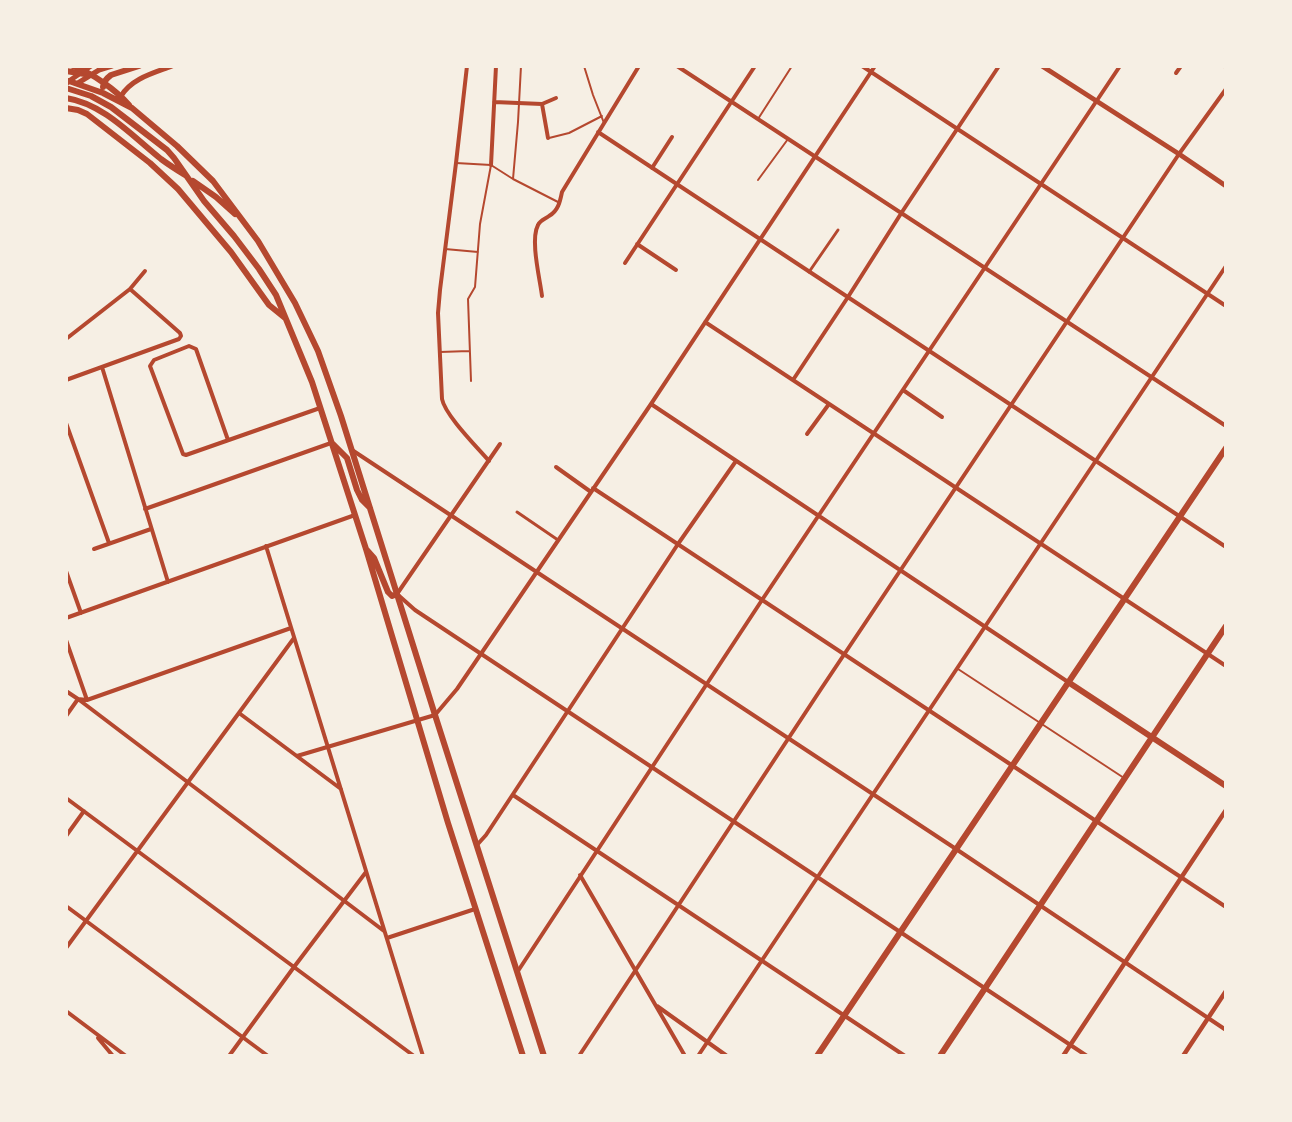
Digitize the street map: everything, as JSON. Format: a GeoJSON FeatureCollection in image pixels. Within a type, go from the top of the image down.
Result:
{"type":"FeatureCollection","features":[{"type":"Feature","properties":{"kind":"main road"},"geometry":{"type":"LineString","coordinates":[[73,66],[81,72]]}},
{"type":"Feature","properties":{"kind":"main road"},"geometry":{"type":"LineString","coordinates":[[67,85],[91,66]]}},
{"type":"Feature","properties":{"kind":"main road"},"geometry":{"type":"LineString","coordinates":[[67,85],[78,83],[99,70],[112,66]]}},
{"type":"Feature","properties":{"kind":"main road"},"geometry":{"type":"LineString","coordinates":[[102,101],[103,84],[111,75],[139,66]]}},
{"type":"Feature","properties":{"kind":"main road"},"geometry":{"type":"LineString","coordinates":[[121,96],[127,87],[136,81],[172,66]]}},
{"type":"Feature","properties":{"kind":"main road"},"geometry":{"type":"LineString","coordinates":[[1042,66],[1226,186]]}},
{"type":"Feature","properties":{"kind":"main road"},"geometry":{"type":"LineString","coordinates":[[66,71],[91,75],[121,96],[194,161],[224,195],[258,241],[307,327],[328,375],[544,1056]]}},
{"type":"Feature","properties":{"kind":"main road"},"geometry":{"type":"LineString","coordinates":[[78,83],[132,108]]}},
{"type":"Feature","properties":{"kind":"main road"},"geometry":{"type":"LineString","coordinates":[[67,85],[102,101],[167,150],[204,201],[259,269],[276,295],[312,381],[332,442],[523,1056]]}},
{"type":"Feature","properties":{"kind":"main road"},"geometry":{"type":"LineString","coordinates":[[66,98],[84,102],[112,119],[162,159],[216,197],[240,219]]}},
{"type":"Feature","properties":{"kind":"main road"},"geometry":{"type":"LineString","coordinates":[[66,108],[87,114],[150,163],[178,189],[231,252],[269,305],[286,319]]}},
{"type":"Feature","properties":{"kind":"main road"},"geometry":{"type":"LineString","coordinates":[[124,142],[130,138],[138,138]]}},
{"type":"Feature","properties":{"kind":"main road"},"geometry":{"type":"LineString","coordinates":[[332,442],[347,458],[362,501],[370,508]]}},
{"type":"Feature","properties":{"kind":"main road"},"geometry":{"type":"LineString","coordinates":[[817,1056],[1226,448]]}},
{"type":"Feature","properties":{"kind":"main road"},"geometry":{"type":"LineString","coordinates":[[366,549],[375,558],[388,592],[392,596],[397,594]]}},
{"type":"Feature","properties":{"kind":"main road"},"geometry":{"type":"LineString","coordinates":[[940,1056],[1226,626]]}},
{"type":"Feature","properties":{"kind":"main road"},"geometry":{"type":"LineString","coordinates":[[1068,682],[1226,786]]}},
{"type":"Feature","properties":{"kind":"street"},"geometry":{"type":"LineString","coordinates":[[466,66],[438,313],[443,406],[489,461]]}},
{"type":"Feature","properties":{"kind":"street"},"geometry":{"type":"LineString","coordinates":[[491,165],[496,66]]}},
{"type":"Feature","properties":{"kind":"street"},"geometry":{"type":"LineString","coordinates":[[542,296],[535,242],[537,226],[552,215],[557,208],[561,192],[639,66]]}},
{"type":"Feature","properties":{"kind":"street"},"geometry":{"type":"LineString","coordinates":[[677,66],[1226,426]]}},
{"type":"Feature","properties":{"kind":"street"},"geometry":{"type":"LineString","coordinates":[[625,263],[755,66]]}},
{"type":"Feature","properties":{"kind":"street"},"geometry":{"type":"LineString","coordinates":[[861,66],[1226,306]]}},
{"type":"Feature","properties":{"kind":"street"},"geometry":{"type":"LineString","coordinates":[[297,756],[435,715],[457,689],[651,404],[875,66]]}},
{"type":"Feature","properties":{"kind":"street"},"geometry":{"type":"LineString","coordinates":[[793,380],[999,66]]}},
{"type":"Feature","properties":{"kind":"street"},"geometry":{"type":"LineString","coordinates":[[517,972],[762,600],[1120,66]]}},
{"type":"Feature","properties":{"kind":"street"},"geometry":{"type":"LineString","coordinates":[[1176,73],[1181,66]]}},
{"type":"Feature","properties":{"kind":"street"},"geometry":{"type":"LineString","coordinates":[[579,1056],[1067,321],[1179,154],[1226,89]]}},
{"type":"Feature","properties":{"kind":"street"},"geometry":{"type":"LineString","coordinates":[[494,102],[542,104],[556,98]]}},
{"type":"Feature","properties":{"kind":"street"},"geometry":{"type":"LineString","coordinates":[[542,104],[548,138]]}},
{"type":"Feature","properties":{"kind":"street"},"geometry":{"type":"LineString","coordinates":[[598,132],[1226,547]]}},
{"type":"Feature","properties":{"kind":"street"},"geometry":{"type":"LineString","coordinates":[[652,168],[672,137]]}},
{"type":"Feature","properties":{"kind":"street"},"geometry":{"type":"LineString","coordinates":[[809,272],[838,230]]}},
{"type":"Feature","properties":{"kind":"street"},"geometry":{"type":"LineString","coordinates":[[637,244],[676,270]]}},
{"type":"Feature","properties":{"kind":"street"},"geometry":{"type":"LineString","coordinates":[[698,1056],[1226,266]]}},
{"type":"Feature","properties":{"kind":"street"},"geometry":{"type":"LineString","coordinates":[[66,339],[130,289],[145,271]]}},
{"type":"Feature","properties":{"kind":"street"},"geometry":{"type":"LineString","coordinates":[[66,380],[179,339],[180,333],[130,289]]}},
{"type":"Feature","properties":{"kind":"street"},"geometry":{"type":"LineString","coordinates":[[705,322],[1226,666]]}},
{"type":"Feature","properties":{"kind":"street"},"geometry":{"type":"LineString","coordinates":[[228,440],[193,346],[151,362],[150,366],[183,454],[228,440],[320,408]]}},
{"type":"Feature","properties":{"kind":"street"},"geometry":{"type":"LineString","coordinates":[[102,367],[168,582]]}},
{"type":"Feature","properties":{"kind":"street"},"geometry":{"type":"LineString","coordinates":[[903,390],[942,417]]}},
{"type":"Feature","properties":{"kind":"street"},"geometry":{"type":"LineString","coordinates":[[651,404],[1068,682]]}},
{"type":"Feature","properties":{"kind":"street"},"geometry":{"type":"LineString","coordinates":[[807,434],[829,404]]}},
{"type":"Feature","properties":{"kind":"street"},"geometry":{"type":"LineString","coordinates":[[66,423],[109,543]]}},
{"type":"Feature","properties":{"kind":"street"},"geometry":{"type":"LineString","coordinates":[[145,509],[332,442]]}},
{"type":"Feature","properties":{"kind":"street"},"geometry":{"type":"LineString","coordinates":[[500,444],[397,594],[415,610],[1087,1056]]}},
{"type":"Feature","properties":{"kind":"street"},"geometry":{"type":"LineString","coordinates":[[352,450],[1226,1030]]}},
{"type":"Feature","properties":{"kind":"street"},"geometry":{"type":"LineString","coordinates":[[477,846],[486,836],[678,544],[736,461]]}},
{"type":"Feature","properties":{"kind":"street"},"geometry":{"type":"LineString","coordinates":[[556,467],[678,544],[1226,907]]}},
{"type":"Feature","properties":{"kind":"street"},"geometry":{"type":"LineString","coordinates":[[517,512],[558,540]]}},
{"type":"Feature","properties":{"kind":"street"},"geometry":{"type":"LineString","coordinates":[[66,618],[355,515]]}},
{"type":"Feature","properties":{"kind":"street"},"geometry":{"type":"LineString","coordinates":[[94,549],[151,529]]}},
{"type":"Feature","properties":{"kind":"street"},"geometry":{"type":"LineString","coordinates":[[266,546],[423,1056]]}},
{"type":"Feature","properties":{"kind":"street"},"geometry":{"type":"LineString","coordinates":[[66,571],[81,613]]}},
{"type":"Feature","properties":{"kind":"street"},"geometry":{"type":"LineString","coordinates":[[78,699],[87,700],[291,628]]}},
{"type":"Feature","properties":{"kind":"street"},"geometry":{"type":"LineString","coordinates":[[66,948],[295,638]]}},
{"type":"Feature","properties":{"kind":"street"},"geometry":{"type":"LineString","coordinates":[[66,640],[87,700]]}},
{"type":"Feature","properties":{"kind":"street"},"geometry":{"type":"LineString","coordinates":[[66,692],[385,932]]}},
{"type":"Feature","properties":{"kind":"street"},"geometry":{"type":"LineString","coordinates":[[66,716],[78,699]]}},
{"type":"Feature","properties":{"kind":"street"},"geometry":{"type":"LineString","coordinates":[[239,713],[341,789]]}},
{"type":"Feature","properties":{"kind":"street"},"geometry":{"type":"LineString","coordinates":[[513,795],[905,1056]]}},
{"type":"Feature","properties":{"kind":"street"},"geometry":{"type":"LineString","coordinates":[[66,798],[414,1056]]}},
{"type":"Feature","properties":{"kind":"street"},"geometry":{"type":"LineString","coordinates":[[1063,1056],[1226,810]]}},
{"type":"Feature","properties":{"kind":"street"},"geometry":{"type":"LineString","coordinates":[[66,836],[84,811]]}},
{"type":"Feature","properties":{"kind":"street"},"geometry":{"type":"LineString","coordinates":[[228,1056],[367,872]]}},
{"type":"Feature","properties":{"kind":"street"},"geometry":{"type":"LineString","coordinates":[[580,875],[685,1056]]}},
{"type":"Feature","properties":{"kind":"street"},"geometry":{"type":"LineString","coordinates":[[66,906],[268,1056]]}},
{"type":"Feature","properties":{"kind":"street"},"geometry":{"type":"LineString","coordinates":[[387,938],[476,909]]}},
{"type":"Feature","properties":{"kind":"street"},"geometry":{"type":"LineString","coordinates":[[1183,1056],[1226,992]]}},
{"type":"Feature","properties":{"kind":"street"},"geometry":{"type":"LineString","coordinates":[[655,1005],[727,1056]]}},
{"type":"Feature","properties":{"kind":"street"},"geometry":{"type":"LineString","coordinates":[[66,1011],[126,1056]]}},
{"type":"Feature","properties":{"kind":"street"},"geometry":{"type":"LineString","coordinates":[[93,1033],[113,1056]]}},
{"type":"Feature","properties":{"kind":"lane"},"geometry":{"type":"LineString","coordinates":[[513,179],[521,66]]}},
{"type":"Feature","properties":{"kind":"lane"},"geometry":{"type":"LineString","coordinates":[[584,66],[604,123]]}},
{"type":"Feature","properties":{"kind":"lane"},"geometry":{"type":"LineString","coordinates":[[758,119],[792,66]]}},
{"type":"Feature","properties":{"kind":"lane"},"geometry":{"type":"LineString","coordinates":[[548,138],[569,133],[602,116]]}},
{"type":"Feature","properties":{"kind":"lane"},"geometry":{"type":"LineString","coordinates":[[758,180],[789,139]]}},
{"type":"Feature","properties":{"kind":"lane"},"geometry":{"type":"LineString","coordinates":[[456,163],[491,165],[559,202]]}},
{"type":"Feature","properties":{"kind":"lane"},"geometry":{"type":"LineString","coordinates":[[471,381],[468,298],[475,288],[480,224],[491,165]]}},
{"type":"Feature","properties":{"kind":"lane"},"geometry":{"type":"LineString","coordinates":[[445,249],[478,252]]}},
{"type":"Feature","properties":{"kind":"lane"},"geometry":{"type":"LineString","coordinates":[[440,352],[469,351]]}},
{"type":"Feature","properties":{"kind":"lane"},"geometry":{"type":"LineString","coordinates":[[957,668],[1124,778]]}}]}
